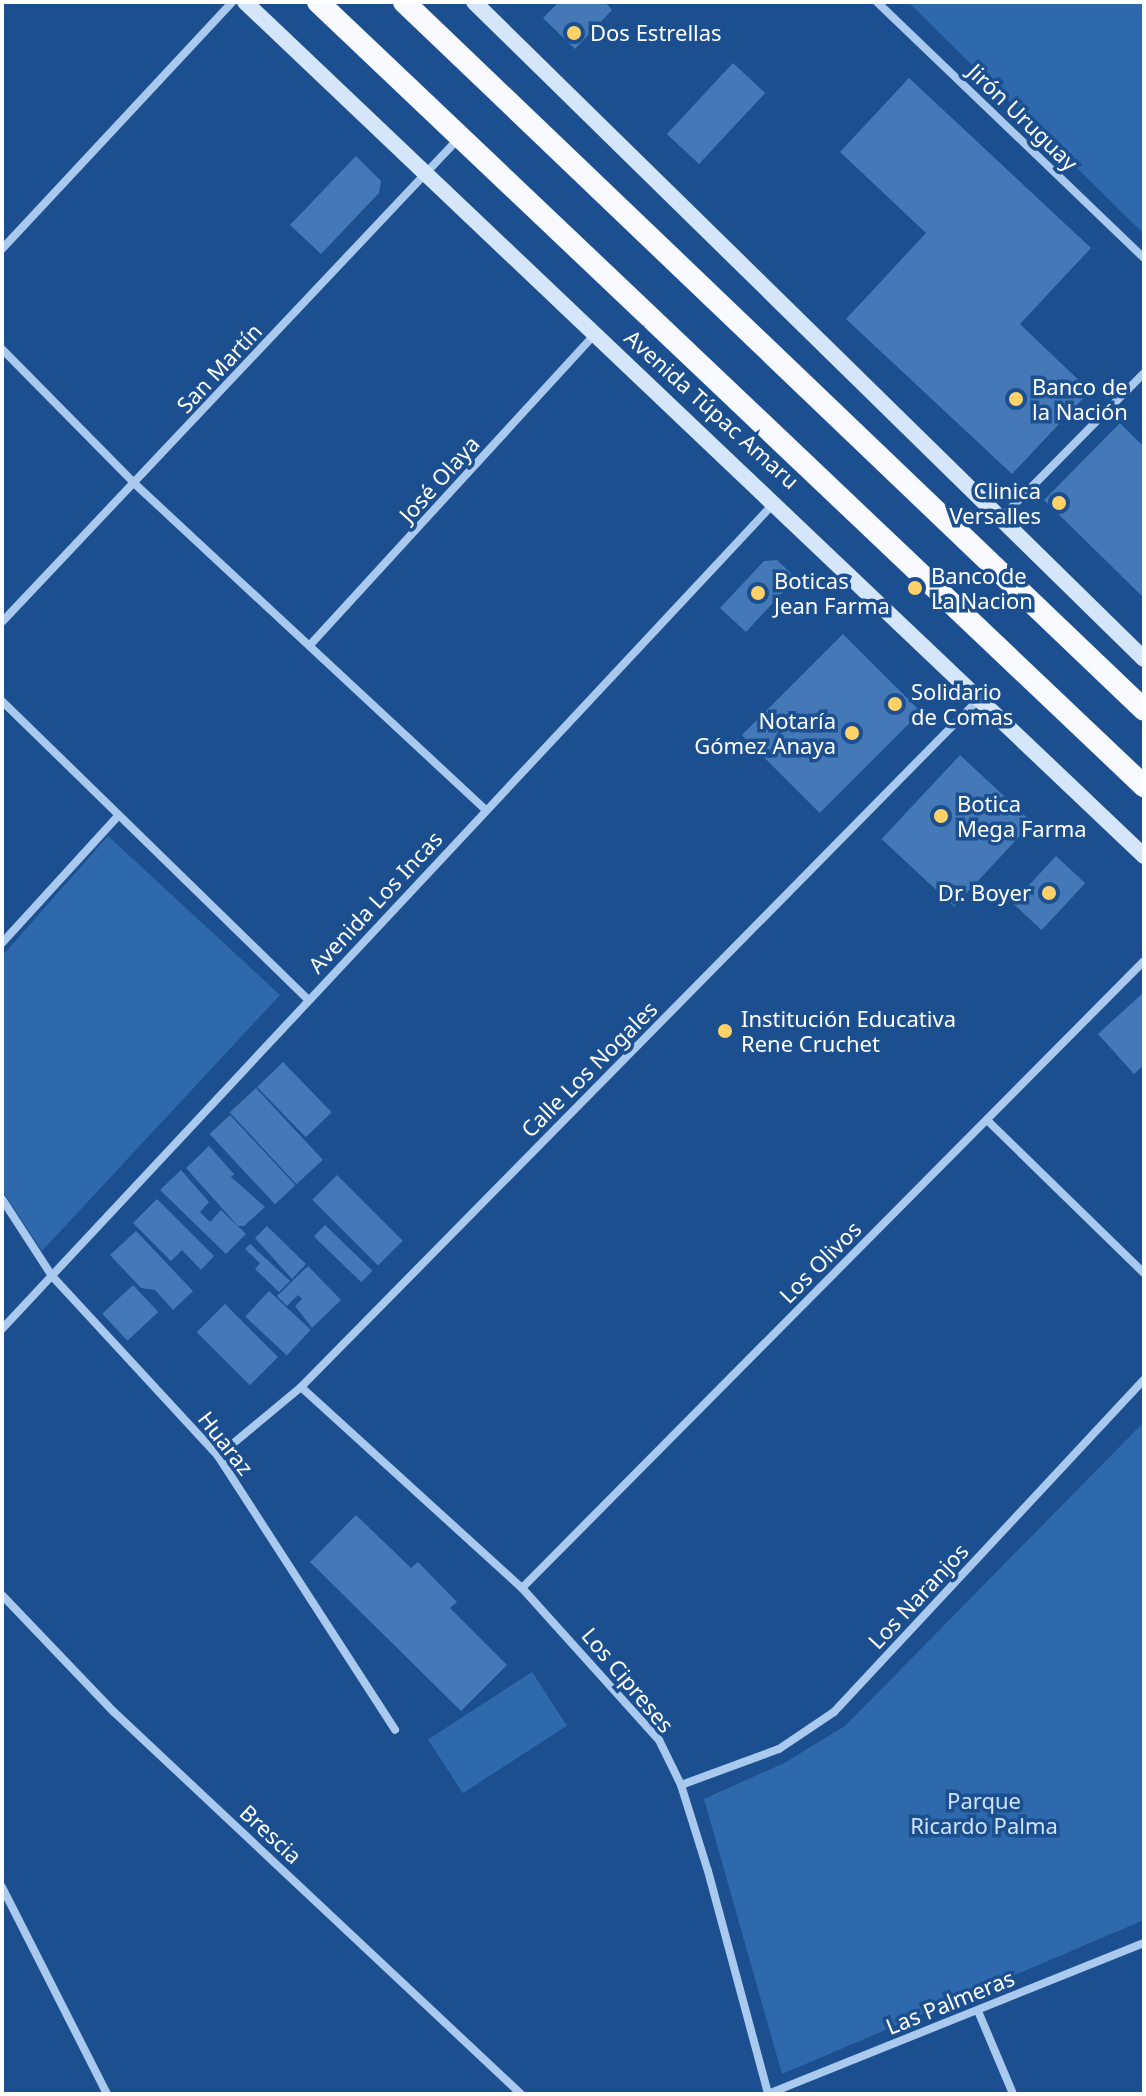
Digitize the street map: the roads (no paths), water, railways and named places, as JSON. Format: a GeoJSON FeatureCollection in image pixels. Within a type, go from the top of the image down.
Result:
{"type":"FeatureCollection","features":[{"type":"Feature","properties":{"kind":"highway","name":"Avenida Túpac Amaru"},"geometry":{"type":"LineString","coordinates":[[318,2],[1144,786]]}},
{"type":"Feature","properties":{"kind":"highway"},"geometry":{"type":"LineString","coordinates":[[404,2],[1144,710]]}},
{"type":"Feature","properties":{"kind":"main road","name":"Avenida Túpac Amaru"},"geometry":{"type":"LineString","coordinates":[[245,2],[423,176],[775,502],[1144,856]]}},
{"type":"Feature","properties":{"kind":"main road"},"geometry":{"type":"LineString","coordinates":[[474,2],[1144,659]]}},
{"type":"Feature","properties":{"kind":"street"},"geometry":{"type":"LineString","coordinates":[[2,249],[232,2]]}},
{"type":"Feature","properties":{"kind":"street","name":"Jirón Uruguay"},"geometry":{"type":"LineString","coordinates":[[877,2],[1144,258]]}},
{"type":"Feature","properties":{"kind":"street","name":"San Martín"},"geometry":{"type":"LineString","coordinates":[[2,622],[460,137]]}},
{"type":"Feature","properties":{"kind":"street","name":"José Olaya"},"geometry":{"type":"LineString","coordinates":[[310,645],[593,336]]}},
{"type":"Feature","properties":{"kind":"street"},"geometry":{"type":"LineString","coordinates":[[2,349],[135,484],[486,810]]}},
{"type":"Feature","properties":{"kind":"street"},"geometry":{"type":"LineString","coordinates":[[1001,518],[1144,373]]}},
{"type":"Feature","properties":{"kind":"street","name":"Avenida Los Incas"},"geometry":{"type":"LineString","coordinates":[[2,1329],[775,502]]}},
{"type":"Feature","properties":{"kind":"street","name":"Calle Los Nogales"},"geometry":{"type":"LineString","coordinates":[[218,1456],[301,1387],[979,699]]}},
{"type":"Feature","properties":{"kind":"street"},"geometry":{"type":"LineString","coordinates":[[2,701],[308,1000]]}},
{"type":"Feature","properties":{"kind":"street"},"geometry":{"type":"LineString","coordinates":[[2,943],[118,816]]}},
{"type":"Feature","properties":{"kind":"street","name":"Los Olivos"},"geometry":{"type":"LineString","coordinates":[[522,1588],[1144,961]]}},
{"type":"Feature","properties":{"kind":"street"},"geometry":{"type":"LineString","coordinates":[[987,1120],[1144,1273]]}},
{"type":"Feature","properties":{"kind":"street","name":"Huaraz"},"geometry":{"type":"LineString","coordinates":[[2,1199],[52,1276],[218,1456],[395,1730]]}},
{"type":"Feature","properties":{"kind":"street","name":"Los Naranjos"},"geometry":{"type":"LineString","coordinates":[[681,1785],[779,1749],[834,1712],[1144,1379]]}},
{"type":"Feature","properties":{"kind":"street","name":"Los Cipreses"},"geometry":{"type":"LineString","coordinates":[[301,1387],[522,1588],[659,1740],[681,1785],[768,2094]]}},
{"type":"Feature","properties":{"kind":"street","name":"Brescia"},"geometry":{"type":"LineString","coordinates":[[2,1595],[114,1712],[521,2094]]}},
{"type":"Feature","properties":{"kind":"street"},"geometry":{"type":"LineString","coordinates":[[2,1887],[107,2094]]}},
{"type":"Feature","properties":{"kind":"street","name":"Las Palmeras"},"geometry":{"type":"LineString","coordinates":[[768,2094],[1144,1943]]}},
{"type":"Feature","properties":{"kind":"street"},"geometry":{"type":"LineString","coordinates":[[978,2011],[1013,2094]]}},
{"type":"Feature","properties":{"kind":"place","name":"Dos Estrellas"},"geometry":{"type":"Point","coordinates":[574,33]}},
{"type":"Feature","properties":{"kind":"place","name":"Banco de la Nación"},"geometry":{"type":"Point","coordinates":[1016,399]}},
{"type":"Feature","properties":{"kind":"place","name":"Clinica Versalles"},"geometry":{"type":"Point","coordinates":[1059,503]}},
{"type":"Feature","properties":{"kind":"place","name":"Banco de La Nacion"},"geometry":{"type":"Point","coordinates":[915,588]}},
{"type":"Feature","properties":{"kind":"place","name":"Boticas Jean Farma"},"geometry":{"type":"Point","coordinates":[758,593]}},
{"type":"Feature","properties":{"kind":"place","name":"Solidario de Comas"},"geometry":{"type":"Point","coordinates":[895,704]}},
{"type":"Feature","properties":{"kind":"place","name":"Notaría Gómez Anaya"},"geometry":{"type":"Point","coordinates":[852,733]}},
{"type":"Feature","properties":{"kind":"place","name":"Botica Mega Farma"},"geometry":{"type":"Point","coordinates":[941,816]}},
{"type":"Feature","properties":{"kind":"place","name":"Dr. Boyer"},"geometry":{"type":"Point","coordinates":[1049,893]}},
{"type":"Feature","properties":{"kind":"place","name":"Institución Educativa Rene Cruchet"},"geometry":{"type":"Point","coordinates":[725,1031]}},
{"type":"Feature","properties":{"kind":"park label","name":"Parque Ricardo Palma"},"geometry":{"type":"Point","coordinates":[984,1812]}}]}
